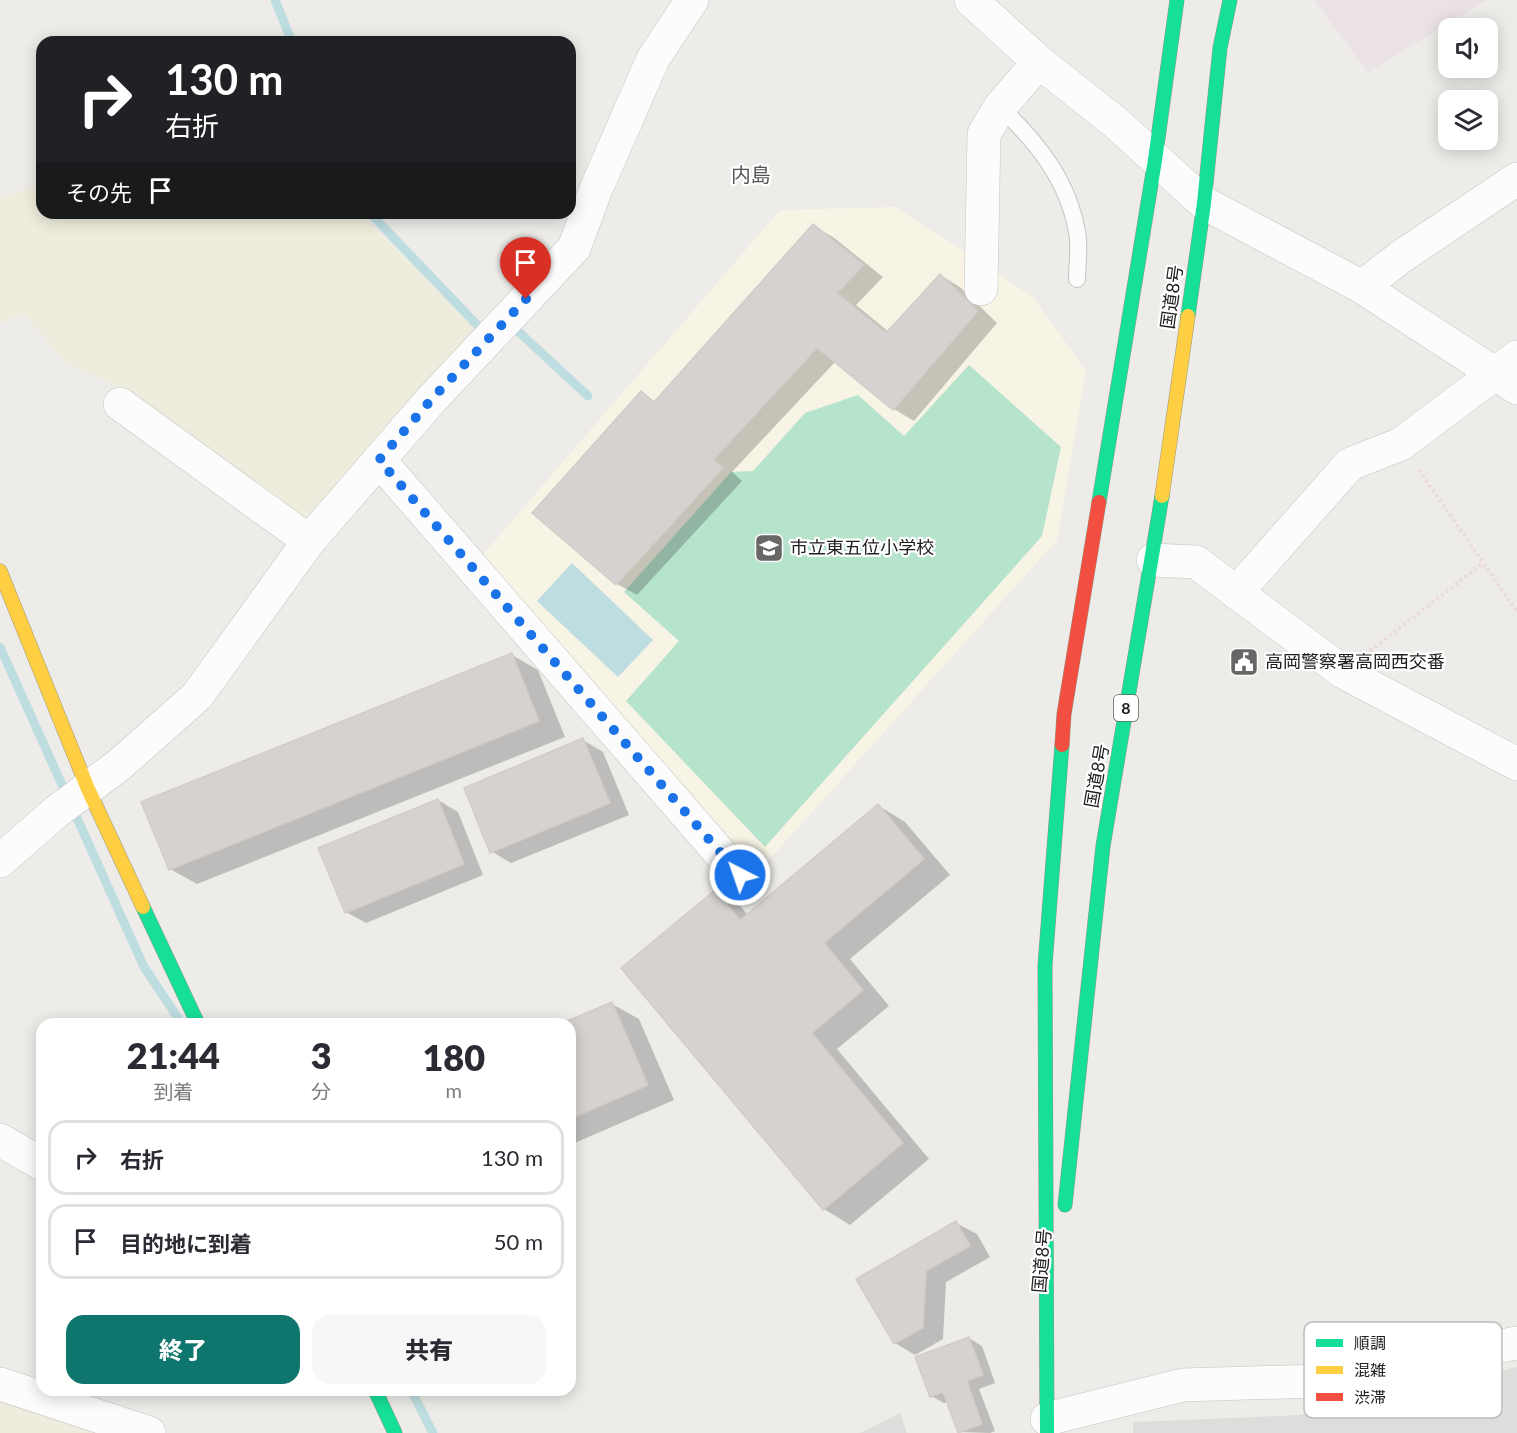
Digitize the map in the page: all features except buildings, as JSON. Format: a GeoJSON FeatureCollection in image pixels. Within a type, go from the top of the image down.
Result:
{"type":"FeatureCollection","features":[{"type":"Feature","properties":{"kind":"main road","name":"国道8号"},"geometry":{"type":"LineString","coordinates":[[1047,1426],[1045,965],[1064,714],[1155,160],[1178,0]]}},
{"type":"Feature","properties":{"kind":"main road","name":"国道8号"},"geometry":{"type":"LineString","coordinates":[[1064,1220],[1103,846],[1153,560],[1204,203],[1220,48],[1230,0]]}},
{"type":"Feature","properties":{"kind":"main road"},"geometry":{"type":"LineString","coordinates":[[0,571],[88,789],[195,1018]]}},
{"type":"Feature","properties":{"kind":"main road","name":"国道8号"},"geometry":{"type":"LineString","coordinates":[[1047,1426],[1061,1256]]}},
{"type":"Feature","properties":{"kind":"main road"},"geometry":{"type":"LineString","coordinates":[[378,1396],[395,1433]]}},
{"type":"Feature","properties":{"kind":"street"},"geometry":{"type":"LineString","coordinates":[[0,861],[196,696],[309,541],[431,400],[574,248],[596,189],[654,59],[692,0]]}},
{"type":"Feature","properties":{"kind":"street"},"geometry":{"type":"LineString","coordinates":[[971,0],[1039,62],[1115,122],[1204,203],[1362,287],[1510,373],[1401,444],[1350,464],[1236,593]]}},
{"type":"Feature","properties":{"kind":"street"},"geometry":{"type":"LineString","coordinates":[[981,289],[984,134],[1000,106],[1039,62]]}},
{"type":"Feature","properties":{"kind":"street"},"geometry":{"type":"LineString","coordinates":[[1362,287],[1402,256],[1517,179]]}},
{"type":"Feature","properties":{"kind":"street"},"geometry":{"type":"LineString","coordinates":[[120,404],[309,541]]}},
{"type":"Feature","properties":{"kind":"street"},"geometry":{"type":"LineString","coordinates":[[379,460],[740,875]]}},
{"type":"Feature","properties":{"kind":"street"},"geometry":{"type":"LineString","coordinates":[[1153,560],[1196,562],[1343,672],[1517,764]]}},
{"type":"Feature","properties":{"kind":"street"},"geometry":{"type":"LineString","coordinates":[[0,1140],[36,1161]]}},
{"type":"Feature","properties":{"kind":"street"},"geometry":{"type":"LineString","coordinates":[[1502,1346],[1517,1343]]}},
{"type":"Feature","properties":{"kind":"street"},"geometry":{"type":"LineString","coordinates":[[1047,1426],[1183,1385],[1304,1381]]}},
{"type":"Feature","properties":{"kind":"street"},"geometry":{"type":"LineString","coordinates":[[0,1384],[36,1396]]}},
{"type":"Feature","properties":{"kind":"street"},"geometry":{"type":"LineString","coordinates":[[37,1396],[150,1433]]}},
{"type":"Feature","properties":{"kind":"lane"},"geometry":{"type":"LineString","coordinates":[[1000,106],[1027,132],[1048,160],[1068,197],[1078,234],[1077,279]]}},
{"type":"Feature","properties":{"kind":"path"},"geometry":{"type":"LineString","coordinates":[[1401,444],[1517,612]]}},
{"type":"Feature","properties":{"kind":"path"},"geometry":{"type":"LineString","coordinates":[[1343,672],[1483,563]]}},
{"type":"Feature","properties":{"kind":"shaded area"},"geometry":{"type":"Polygon","coordinates":[[[1314,0],[1487,0],[1457,18],[1438,18],[1438,30],[1368,72],[1314,0]]]}},
{"type":"Feature","properties":{"kind":"shaded area"},"geometry":{"type":"Polygon","coordinates":[[[36,184],[36,219],[365,219],[480,333],[304,518],[125,389],[67,363],[23,313],[0,323],[0,199],[36,184]]]}},
{"type":"Feature","properties":{"kind":"shaded area","name":"市立東五位小学校"},"geometry":{"type":"Polygon","coordinates":[[[896,207],[1033,297],[1086,371],[1057,540],[758,872],[482,556],[780,210],[896,207]]]}},
{"type":"Feature","properties":{"kind":"shaded area"},"geometry":{"type":"Polygon","coordinates":[[[1517,1367],[1517,1433],[1133,1433],[1133,1422],[1304,1414],[1304,1418],[1502,1418],[1502,1370],[1517,1367]]]}},
{"type":"Feature","properties":{"kind":"shaded area"},"geometry":{"type":"Polygon","coordinates":[[[0,1402],[55,1420],[97,1433],[0,1433],[0,1402]]]}},
{"type":"Feature","properties":{"kind":"shaded area"},"geometry":{"type":"Polygon","coordinates":[[[900,1413],[907,1433],[860,1433],[900,1413]]]}},
{"type":"Feature","properties":{"kind":"green space"},"geometry":{"type":"Polygon","coordinates":[[[969,365],[1061,447],[1042,536],[765,847],[626,701],[679,641],[624,592],[731,472],[753,471],[805,413],[858,395],[904,436],[969,365]]]}},
{"type":"Feature","properties":{"kind":"water"},"geometry":{"type":"Polygon","coordinates":[[[572,563],[653,640],[618,677],[537,601],[572,563]]]}},
{"type":"Feature","properties":{"kind":"waterway"},"geometry":{"type":"LineString","coordinates":[[275,0],[290,36]]}},
{"type":"Feature","properties":{"kind":"waterway"},"geometry":{"type":"LineString","coordinates":[[376,219],[481,329]]}},
{"type":"Feature","properties":{"kind":"waterway"},"geometry":{"type":"LineString","coordinates":[[520,333],[588,396]]}},
{"type":"Feature","properties":{"kind":"waterway"},"geometry":{"type":"LineString","coordinates":[[0,647],[144,967],[178,1018]]}},
{"type":"Feature","properties":{"kind":"waterway"},"geometry":{"type":"LineString","coordinates":[[414,1396],[433,1433]]}},
{"type":"Feature","properties":{"kind":"traffic: fast"},"geometry":{"type":"LineString","coordinates":[[1099,502],[1155,160],[1177,0]]}},
{"type":"Feature","properties":{"kind":"traffic: fast"},"geometry":{"type":"LineString","coordinates":[[1188,316],[1204,203],[1220,48],[1230,0]]}},
{"type":"Feature","properties":{"kind":"traffic: fast"},"geometry":{"type":"LineString","coordinates":[[1065,1205],[1103,846],[1162,496]]}},
{"type":"Feature","properties":{"kind":"traffic: fast"},"geometry":{"type":"LineString","coordinates":[[1047,1433],[1045,965],[1062,745]]}},
{"type":"Feature","properties":{"kind":"traffic: fast"},"geometry":{"type":"LineString","coordinates":[[143,907],[195,1018]]}},
{"type":"Feature","properties":{"kind":"traffic: fast"},"geometry":{"type":"LineString","coordinates":[[378,1396],[395,1433]]}},
{"type":"Feature","properties":{"kind":"traffic: slow"},"geometry":{"type":"LineString","coordinates":[[1162,496],[1188,316]]}},
{"type":"Feature","properties":{"kind":"traffic: slow"},"geometry":{"type":"LineString","coordinates":[[0,571],[88,789],[143,907]]}},
{"type":"Feature","properties":{"kind":"traffic: jam"},"geometry":{"type":"LineString","coordinates":[[1062,745],[1064,714],[1099,502]]}},
{"type":"Feature","properties":{"kind":"place","name":"市立東五位小学校"},"geometry":{"type":"Point","coordinates":[769,548]}},
{"type":"Feature","properties":{"kind":"place","name":"高岡警察署高岡西交番"},"geometry":{"type":"Point","coordinates":[1244,662]}},
{"type":"Feature","properties":{"kind":"district","name":"内島"},"geometry":{"type":"Point","coordinates":[751,175]}},
{"type":"Feature","properties":{"kind":"route"},"geometry":{"type":"LineString","coordinates":[[526,299],[431,400],[379,460],[740,875]]}}]}
